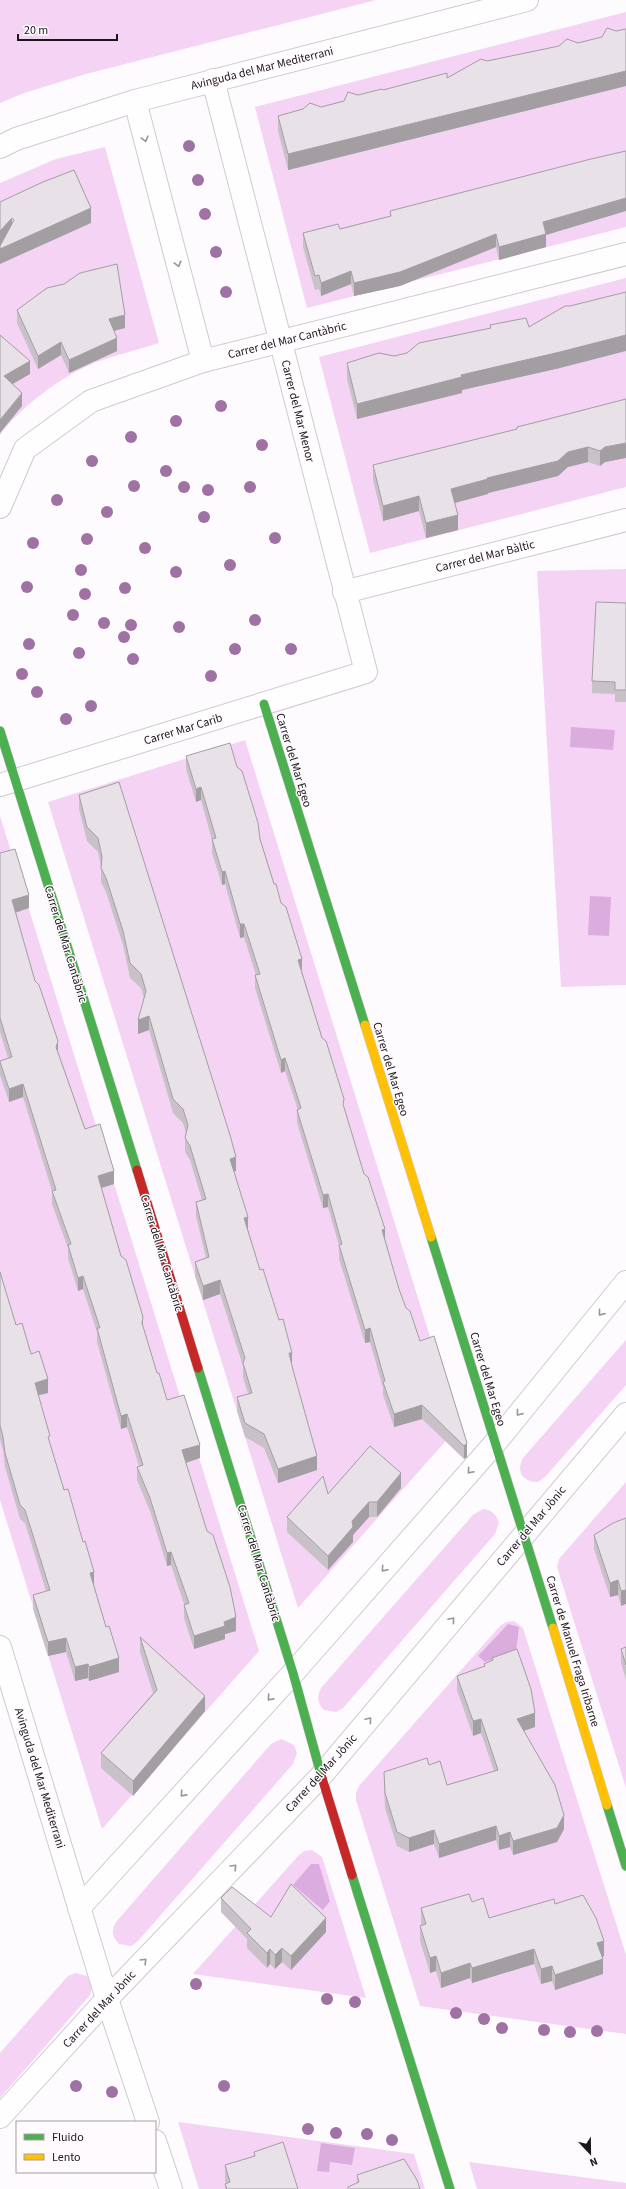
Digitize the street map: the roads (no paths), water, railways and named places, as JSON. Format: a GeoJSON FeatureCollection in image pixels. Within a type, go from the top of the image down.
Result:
{"type":"FeatureCollection","features":[{"type":"Feature","properties":{"kind":"street","name":"Avinguda del Mar Mediterrani"},"geometry":{"type":"LineString","coordinates":[[0,147],[16,139],[135,101],[527,0]]}},
{"type":"Feature","properties":{"kind":"street","name":"Carrer del Mar Menor"},"geometry":{"type":"LineString","coordinates":[[213,80],[344,592],[366,672]]}},
{"type":"Feature","properties":{"kind":"street"},"geometry":{"type":"LineString","coordinates":[[135,101],[203,361]]}},
{"type":"Feature","properties":{"kind":"street","name":"Carrer del Mar Cantàbric"},"geometry":{"type":"LineString","coordinates":[[0,507],[25,449],[92,401],[203,361],[626,254]]}},
{"type":"Feature","properties":{"kind":"street","name":"Carrer del Mar Bàltic"},"geometry":{"type":"LineString","coordinates":[[344,592],[626,520]]}},
{"type":"Feature","properties":{"kind":"street","name":"Carrer Mar Carib"},"geometry":{"type":"LineString","coordinates":[[8,782],[366,672]]}},
{"type":"Feature","properties":{"kind":"street","name":"Carrer del Mar Egeo"},"geometry":{"type":"LineString","coordinates":[[264,704],[496,1442]]}},
{"type":"Feature","properties":{"kind":"street","name":"Carrer del Mar Cantàbric"},"geometry":{"type":"LineString","coordinates":[[0,731],[8,782],[293,1673],[321,1776],[450,2189]]}},
{"type":"Feature","properties":{"kind":"street"},"geometry":{"type":"LineString","coordinates":[[79,1908],[293,1673],[496,1442],[626,1282]]}},
{"type":"Feature","properties":{"kind":"street","name":"Carrer del Mar Jònic"},"geometry":{"type":"LineString","coordinates":[[0,2117],[107,1999],[321,1776],[524,1533],[626,1414]]}},
{"type":"Feature","properties":{"kind":"street","name":"Carrer de Manuel Fraga Iribarne"},"geometry":{"type":"LineString","coordinates":[[496,1442],[626,1866]]}},
{"type":"Feature","properties":{"kind":"street","name":"Avinguda del Mar Mediterrani"},"geometry":{"type":"LineString","coordinates":[[0,1647],[107,1999],[148,2121]]}},
{"type":"Feature","properties":{"kind":"street"},"geometry":{"type":"LineString","coordinates":[[156,2144],[171,2189]]}}]}
